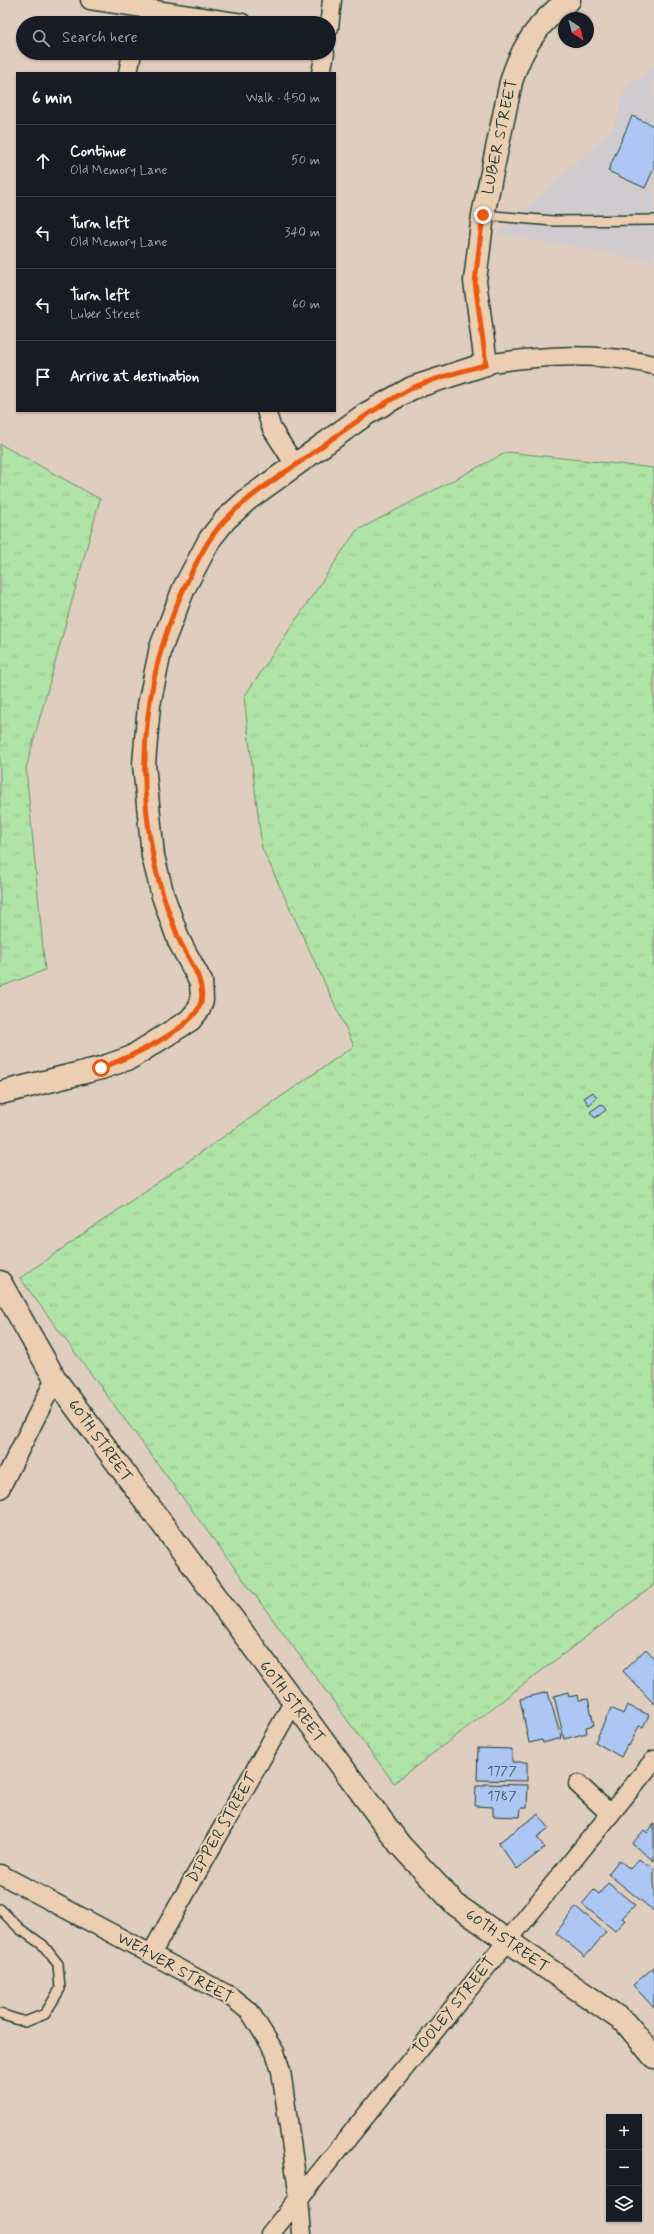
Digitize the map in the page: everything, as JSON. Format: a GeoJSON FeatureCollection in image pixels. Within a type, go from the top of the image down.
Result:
{"type":"FeatureCollection","features":[{"type":"Feature","properties":{"kind":"street"},"geometry":{"type":"LineString","coordinates":[[90,0],[139,10],[187,16]]}},
{"type":"Feature","properties":{"kind":"street"},"geometry":{"type":"LineString","coordinates":[[330,16],[332,0]]}},
{"type":"Feature","properties":{"kind":"street","name":"LUBER STREET"},"geometry":{"type":"LineString","coordinates":[[486,364],[475,282],[483,215],[511,82],[523,50],[538,28],[569,0]]}},
{"type":"Feature","properties":{"kind":"street"},"geometry":{"type":"LineString","coordinates":[[128,72],[131,60]]}},
{"type":"Feature","properties":{"kind":"street"},"geometry":{"type":"LineString","coordinates":[[321,72],[324,60]]}},
{"type":"Feature","properties":{"kind":"street"},"geometry":{"type":"LineString","coordinates":[[0,1093],[101,1068],[130,1058],[190,1020],[199,1009],[202,1000],[201,982],[179,941],[163,896],[153,856],[144,764],[149,704],[161,647],[173,612],[199,557],[225,520],[248,499],[366,414],[412,388],[486,364],[543,357],[579,356],[616,358],[654,365]]}},
{"type":"Feature","properties":{"kind":"street"},"geometry":{"type":"LineString","coordinates":[[266,412],[272,429],[295,465]]}},
{"type":"Feature","properties":{"kind":"street","name":"60TH STREET"},"geometry":{"type":"LineString","coordinates":[[0,1282],[55,1379],[293,1703],[400,1845],[456,1905],[506,1942],[626,2023],[654,2057]]}},
{"type":"Feature","properties":{"kind":"street"},"geometry":{"type":"LineString","coordinates":[[0,1489],[55,1379]]}},
{"type":"Feature","properties":{"kind":"street","name":"DIPPER STREET"},"geometry":{"type":"LineString","coordinates":[[151,1954],[293,1703]]}},
{"type":"Feature","properties":{"kind":"street","name":"TOOLEY STREET"},"geometry":{"type":"LineString","coordinates":[[270,2234],[654,1760]]}},
{"type":"Feature","properties":{"kind":"street"},"geometry":{"type":"LineString","coordinates":[[578,1784],[610,1814]]}},
{"type":"Feature","properties":{"kind":"street","name":"WEAVER STREET"},"geometry":{"type":"LineString","coordinates":[[0,1874],[235,2000],[250,2012],[275,2052],[281,2071],[299,2198],[302,2234]]}},
{"type":"Feature","properties":{"kind":"lane"},"geometry":{"type":"LineString","coordinates":[[483,215],[553,221],[654,220]]}},
{"type":"Feature","properties":{"kind":"lane"},"geometry":{"type":"LineString","coordinates":[[0,1909],[20,1930],[43,1945],[58,1964],[60,1989],[45,2014],[24,2022],[0,2014]]}},
{"type":"Feature","properties":{"kind":"shaded area"},"geometry":{"type":"Polygon","coordinates":[[[654,66],[654,261],[499,234],[613,129],[625,90],[654,66]]]}},
{"type":"Feature","properties":{"kind":"green space"},"geometry":{"type":"Polygon","coordinates":[[[0,444],[100,499],[26,768],[45,970],[0,987],[0,444]]]}},
{"type":"Feature","properties":{"kind":"green space"},"geometry":{"type":"Polygon","coordinates":[[[507,452],[654,468],[654,1585],[394,1783],[20,1278],[354,1046],[262,848],[244,697],[356,531],[507,452]]]}},
{"type":"Feature","properties":{"kind":"building"},"geometry":{"type":"Polygon","coordinates":[[[632,116],[654,126],[654,168],[645,188],[608,171],[632,116]]]}},
{"type":"Feature","properties":{"kind":"building"},"geometry":{"type":"Polygon","coordinates":[[[593,1092],[597,1098],[589,1105],[584,1098],[593,1092]]]}},
{"type":"Feature","properties":{"kind":"building"},"geometry":{"type":"Polygon","coordinates":[[[601,1104],[606,1110],[595,1118],[590,1112],[601,1104]]]}},
{"type":"Feature","properties":{"kind":"building"},"geometry":{"type":"Polygon","coordinates":[[[646,1649],[654,1658],[654,1704],[623,1671],[646,1649]]]}},
{"type":"Feature","properties":{"kind":"building"},"geometry":{"type":"Polygon","coordinates":[[[548,1692],[561,1738],[543,1743],[542,1740],[529,1743],[520,1699],[548,1692]]]}},
{"type":"Feature","properties":{"kind":"building"},"geometry":{"type":"Polygon","coordinates":[[[568,1692],[569,1697],[578,1695],[579,1700],[588,1699],[594,1725],[586,1727],[587,1733],[564,1739],[554,1696],[568,1692]]]}},
{"type":"Feature","properties":{"kind":"building"},"geometry":{"type":"Polygon","coordinates":[[[627,1705],[649,1715],[643,1727],[639,1726],[629,1746],[627,1745],[621,1757],[595,1742],[611,1708],[623,1714],[627,1705]]]}},
{"type":"Feature","properties":{"kind":"building"},"geometry":{"type":"Polygon","coordinates":[[[478,1748],[512,1749],[512,1762],[527,1762],[527,1781],[477,1780],[478,1748]]]}},
{"type":"Feature","properties":{"kind":"building"},"geometry":{"type":"Polygon","coordinates":[[[484,1784],[528,1785],[527,1808],[521,1808],[520,1817],[493,1816],[493,1807],[475,1806],[476,1786],[484,1786],[484,1784]]]}},
{"type":"Feature","properties":{"kind":"building"},"geometry":{"type":"Polygon","coordinates":[[[538,1814],[549,1828],[537,1837],[545,1848],[517,1869],[498,1843],[538,1814]]]}},
{"type":"Feature","properties":{"kind":"building"},"geometry":{"type":"Polygon","coordinates":[[[654,1824],[654,1861],[632,1844],[644,1830],[647,1833],[654,1824]]]}},
{"type":"Feature","properties":{"kind":"building"},"geometry":{"type":"Polygon","coordinates":[[[639,1859],[648,1866],[650,1864],[654,1868],[654,1911],[608,1874],[619,1860],[630,1869],[639,1859]]]}},
{"type":"Feature","properties":{"kind":"building"},"geometry":{"type":"Polygon","coordinates":[[[608,1883],[635,1905],[622,1918],[625,1920],[615,1931],[582,1904],[594,1890],[599,1894],[608,1883]]]}},
{"type":"Feature","properties":{"kind":"building"},"geometry":{"type":"Polygon","coordinates":[[[576,1907],[606,1932],[585,1957],[556,1933],[576,1907]]]}},
{"type":"Feature","properties":{"kind":"building"},"geometry":{"type":"Polygon","coordinates":[[[654,1967],[654,2008],[633,1985],[654,1967]]]}},
{"type":"Feature","properties":{"kind":"route"},"geometry":{"type":"LineString","coordinates":[[101,1068],[130,1058],[155,1044],[190,1020],[199,1009],[202,1000],[201,982],[179,941],[163,896],[153,856],[146,805],[144,764],[149,704],[161,647],[173,612],[199,557],[210,539],[225,520],[248,499],[366,414],[412,388],[486,364],[475,282],[483,215]]}}]}
